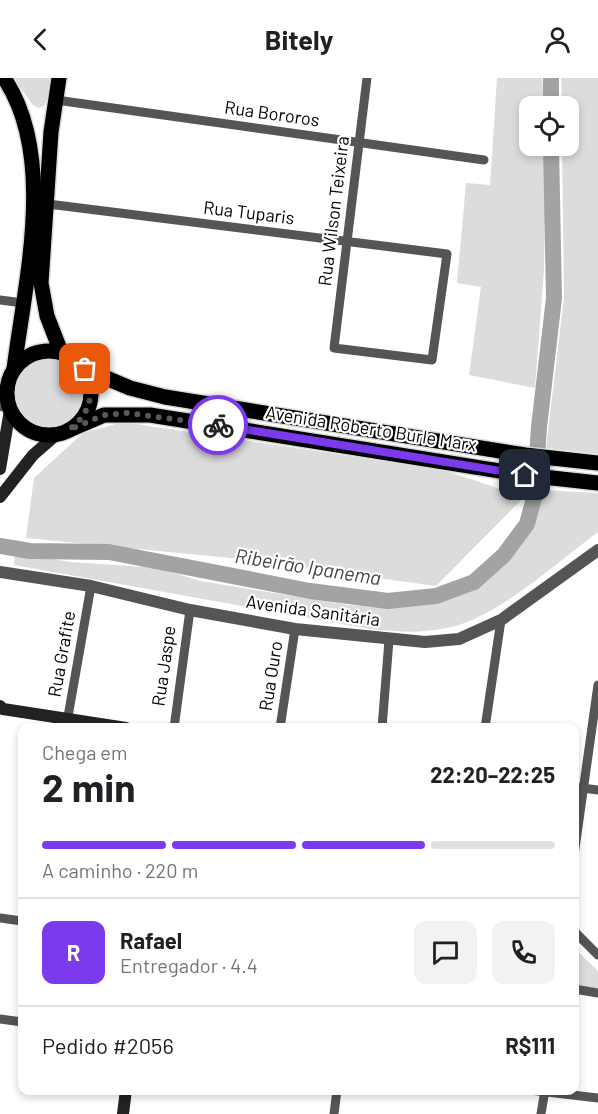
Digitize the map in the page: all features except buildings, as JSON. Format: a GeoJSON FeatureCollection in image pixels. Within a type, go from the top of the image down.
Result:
{"type":"FeatureCollection","features":[{"type":"Feature","properties":{"kind":"main road"},"geometry":{"type":"LineString","coordinates":[[0,469],[7,387],[14,369],[29,258],[33,192],[31,160],[22,113],[4,78]]}},
{"type":"Feature","properties":{"kind":"main road"},"geometry":{"type":"LineString","coordinates":[[59,78],[51,132],[41,283],[47,316],[62,352]]}},
{"type":"Feature","properties":{"kind":"main road"},"geometry":{"type":"LineString","coordinates":[[0,497],[33,455],[83,419],[90,403],[91,385],[85,369],[74,358],[62,352],[35,353],[14,369]]}},
{"type":"Feature","properties":{"kind":"main road","name":"Avenida Roberto Burle Marx"},"geometry":{"type":"LineString","coordinates":[[85,369],[130,388],[165,397],[570,461],[598,463]]}},
{"type":"Feature","properties":{"kind":"main road"},"geometry":{"type":"LineString","coordinates":[[6,407],[24,427],[45,435],[63,432]]}},
{"type":"Feature","properties":{"kind":"main road","name":"Avenida Roberto Burle Marx"},"geometry":{"type":"LineString","coordinates":[[63,432],[104,415],[150,415],[569,481],[598,483]]}},
{"type":"Feature","properties":{"kind":"main road"},"geometry":{"type":"LineString","coordinates":[[1,708],[67,723]]}},
{"type":"Feature","properties":{"kind":"main road"},"geometry":{"type":"LineString","coordinates":[[123,1114],[125,1095]]}},
{"type":"Feature","properties":{"kind":"street","name":"Rua Wilson Teixeira"},"geometry":{"type":"LineString","coordinates":[[367,78],[334,348],[432,360]]}},
{"type":"Feature","properties":{"kind":"street","name":"Rua Bororos"},"geometry":{"type":"LineString","coordinates":[[56,100],[484,160]]}},
{"type":"Feature","properties":{"kind":"street","name":"Rua Tuparis"},"geometry":{"type":"LineString","coordinates":[[48,204],[447,254],[432,360]]}},
{"type":"Feature","properties":{"kind":"street"},"geometry":{"type":"LineString","coordinates":[[0,300],[23,303]]}},
{"type":"Feature","properties":{"kind":"street","name":"Avenida Sanitária"},"geometry":{"type":"LineString","coordinates":[[0,572],[91,586],[190,610],[295,629],[425,642],[459,639],[501,620],[598,550]]}},
{"type":"Feature","properties":{"kind":"street","name":"Rua Grafite"},"geometry":{"type":"LineString","coordinates":[[67,723],[91,586]]}},
{"type":"Feature","properties":{"kind":"street","name":"Rua Jaspe"},"geometry":{"type":"LineString","coordinates":[[175,723],[190,610]]}},
{"type":"Feature","properties":{"kind":"street"},"geometry":{"type":"LineString","coordinates":[[486,723],[501,620]]}},
{"type":"Feature","properties":{"kind":"street","name":"Rua Ouro"},"geometry":{"type":"LineString","coordinates":[[281,723],[295,629]]}},
{"type":"Feature","properties":{"kind":"street"},"geometry":{"type":"LineString","coordinates":[[382,723],[389,640]]}},
{"type":"Feature","properties":{"kind":"street"},"geometry":{"type":"LineString","coordinates":[[598,685],[579,787],[598,790]]}},
{"type":"Feature","properties":{"kind":"street"},"geometry":{"type":"LineString","coordinates":[[0,918],[18,920]]}},
{"type":"Feature","properties":{"kind":"street"},"geometry":{"type":"LineString","coordinates":[[579,936],[598,955]]}},
{"type":"Feature","properties":{"kind":"street"},"geometry":{"type":"LineString","coordinates":[[579,990],[598,993]]}},
{"type":"Feature","properties":{"kind":"street"},"geometry":{"type":"LineString","coordinates":[[0,1019],[18,1021]]}},
{"type":"Feature","properties":{"kind":"street"},"geometry":{"type":"LineString","coordinates":[[334,1114],[336,1095]]}},
{"type":"Feature","properties":{"kind":"street"},"geometry":{"type":"LineString","coordinates":[[541,1114],[544,1095]]}},
{"type":"Feature","properties":{"kind":"street"},"geometry":{"type":"LineString","coordinates":[[575,1095],[598,1098]]}},
{"type":"Feature","properties":{"kind":"shaded area"},"geometry":{"type":"Polygon","coordinates":[[[13,78],[51,78],[48,98],[44,106],[38,108],[33,105],[13,78]]]}},
{"type":"Feature","properties":{"kind":"shaded area"},"geometry":{"type":"Polygon","coordinates":[[[497,78],[542,78],[543,96],[519,96],[519,156],[546,156],[544,270],[535,388],[469,375],[481,287],[457,283],[466,183],[490,185],[497,78]]]}},
{"type":"Feature","properties":{"kind":"shaded area"},"geometry":{"type":"Polygon","coordinates":[[[561,78],[598,78],[598,454],[546,448],[564,297],[562,156],[579,156],[579,96],[562,96],[561,78]]]}},
{"type":"Feature","properties":{"kind":"shaded area"},"geometry":{"type":"Polygon","coordinates":[[[47,355],[67,361],[77,371],[83,391],[77,411],[67,421],[47,427],[27,421],[17,411],[11,391],[17,371],[27,361],[47,355]]]}},
{"type":"Feature","properties":{"kind":"shaded area"},"geometry":{"type":"Polygon","coordinates":[[[123,422],[443,470],[524,497],[436,586],[230,558],[26,538],[34,478],[83,433],[123,422]]]}},
{"type":"Feature","properties":{"kind":"shaded area"},"geometry":{"type":"Polygon","coordinates":[[[543,490],[598,493],[598,532],[528,586],[489,612],[451,627],[429,631],[407,632],[364,628],[14,565],[15,553],[71,562],[158,568],[200,581],[349,605],[374,607],[436,601],[464,593],[482,584],[498,571],[535,522],[543,490]]]}},
{"type":"Feature","properties":{"kind":"shaded area"},"geometry":{"type":"Polygon","coordinates":[[[579,953],[598,971],[598,991],[579,988],[579,953]]]}},
{"type":"Feature","properties":{"kind":"waterway","name":"Ribeirão Ipanema"},"geometry":{"type":"LineString","coordinates":[[551,78],[551,96]]}},
{"type":"Feature","properties":{"kind":"waterway","name":"Ribeirão Ipanema"},"geometry":{"type":"LineString","coordinates":[[0,546],[30,551],[109,552],[310,591],[388,601],[436,596],[474,582],[504,555],[527,524],[534,498],[539,427],[554,298],[551,156]]}},
{"type":"Feature","properties":{"kind":"way so far"},"geometry":{"type":"LineString","coordinates":[[85,369],[91,385],[90,403],[83,419],[69,430],[104,415],[127,413],[218,425]]}},
{"type":"Feature","properties":{"kind":"route"},"geometry":{"type":"LineString","coordinates":[[218,425],[478,465],[525,475]]}}]}
